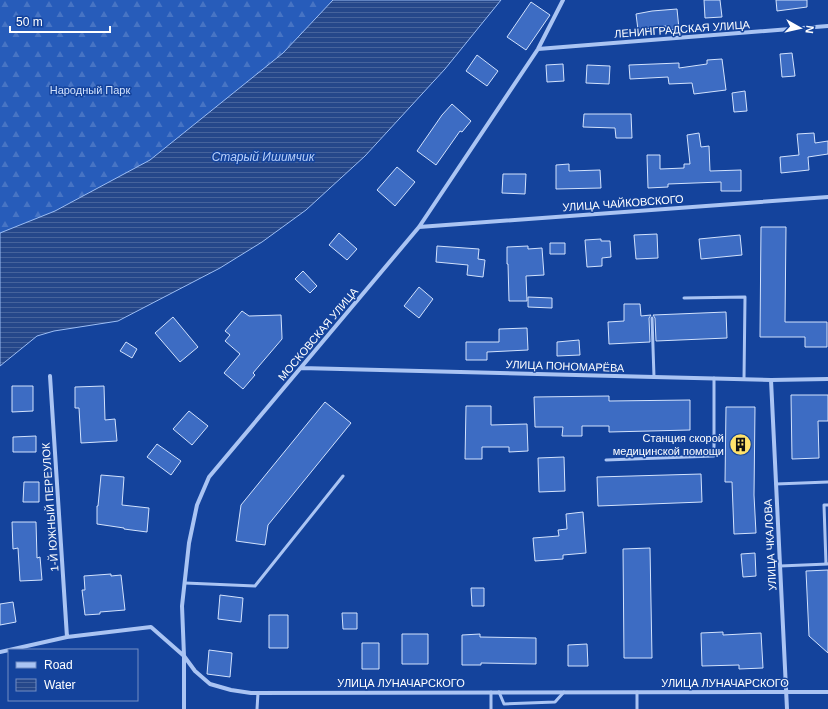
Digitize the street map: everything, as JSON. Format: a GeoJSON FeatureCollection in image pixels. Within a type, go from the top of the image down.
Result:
{"type":"FeatureCollection","features":[{"type":"Feature","properties":{"kind":"street","name":"МОСКОВСКАЯ УЛИЦА"},"geometry":{"type":"LineString","coordinates":[[184,709],[182,606],[189,543],[197,505],[209,477],[419,227],[538,49],[563,0]]}},
{"type":"Feature","properties":{"kind":"street","name":"ЛЕНИНГРАДСКАЯ УЛИЦА"},"geometry":{"type":"LineString","coordinates":[[538,49],[828,26]]}},
{"type":"Feature","properties":{"kind":"street","name":"УЛИЦА ЧАЙКОВСКОГО"},"geometry":{"type":"LineString","coordinates":[[419,227],[828,196]]}},
{"type":"Feature","properties":{"kind":"street","name":"УЛИЦА ПОНОМАРЁВА"},"geometry":{"type":"LineString","coordinates":[[301,368],[771,380],[828,379]]}},
{"type":"Feature","properties":{"kind":"street","name":"1-Й ЮЖНЫЙ ПЕРЕУЛОК"},"geometry":{"type":"LineString","coordinates":[[50,376],[67,637]]}},
{"type":"Feature","properties":{"kind":"street","name":"УЛИЦА ЧКАЛОВА"},"geometry":{"type":"LineString","coordinates":[[771,380],[787,709]]}},
{"type":"Feature","properties":{"kind":"street","name":"УЛИЦА ЛУНАЧАРСКОГО"},"geometry":{"type":"LineString","coordinates":[[13,649],[67,637],[151,627],[184,656],[195,671],[210,684],[230,690],[251,693],[828,692]]}},
{"type":"Feature","properties":{"kind":"lane"},"geometry":{"type":"LineString","coordinates":[[684,298],[745,297],[744,379]]}},
{"type":"Feature","properties":{"kind":"lane"},"geometry":{"type":"LineString","coordinates":[[652,318],[654,377]]}},
{"type":"Feature","properties":{"kind":"lane"},"geometry":{"type":"LineString","coordinates":[[606,460],[714,456],[714,378]]}},
{"type":"Feature","properties":{"kind":"lane"},"geometry":{"type":"LineString","coordinates":[[185,583],[255,586],[343,476]]}},
{"type":"Feature","properties":{"kind":"lane"},"geometry":{"type":"LineString","coordinates":[[776,484],[828,482]]}},
{"type":"Feature","properties":{"kind":"lane"},"geometry":{"type":"LineString","coordinates":[[780,566],[827,564],[824,505],[828,505]]}},
{"type":"Feature","properties":{"kind":"lane"},"geometry":{"type":"LineString","coordinates":[[491,692],[491,709]]}},
{"type":"Feature","properties":{"kind":"lane"},"geometry":{"type":"LineString","coordinates":[[499,692],[504,704],[555,702],[564,692]]}},
{"type":"Feature","properties":{"kind":"lane"},"geometry":{"type":"LineString","coordinates":[[637,692],[637,709]]}},
{"type":"Feature","properties":{"kind":"lane"},"geometry":{"type":"LineString","coordinates":[[257,709],[258,693]]}},
{"type":"Feature","properties":{"kind":"green space","name":"Народный Парк"},"geometry":{"type":"Polygon","coordinates":[[[0,0],[333,0],[283,53],[150,160],[55,211],[0,233],[0,0]]]}},
{"type":"Feature","properties":{"kind":"water","name":"Старый Ишимчик"},"geometry":{"type":"Polygon","coordinates":[[[333,0],[501,0],[445,69],[365,156],[306,210],[262,242],[220,268],[118,321],[54,331],[37,336],[0,366],[0,233],[55,211],[150,160],[283,53],[333,0]]]}},
{"type":"Feature","properties":{"kind":"building"},"geometry":{"type":"Polygon","coordinates":[[[704,0],[720,0],[722,17],[705,18],[704,0]]]}},
{"type":"Feature","properties":{"kind":"building"},"geometry":{"type":"Polygon","coordinates":[[[776,0],[807,0],[807,7],[777,11],[776,0]]]}},
{"type":"Feature","properties":{"kind":"building"},"geometry":{"type":"Polygon","coordinates":[[[531,2],[550,15],[526,50],[507,37],[531,2]]]}},
{"type":"Feature","properties":{"kind":"building"},"geometry":{"type":"Polygon","coordinates":[[[677,9],[679,29],[667,30],[666,26],[638,30],[636,14],[677,9]]]}},
{"type":"Feature","properties":{"kind":"building"},"geometry":{"type":"Polygon","coordinates":[[[792,53],[795,76],[782,77],[780,54],[792,53]]]}},
{"type":"Feature","properties":{"kind":"building"},"geometry":{"type":"Polygon","coordinates":[[[477,55],[498,71],[487,86],[466,71],[477,55]]]}},
{"type":"Feature","properties":{"kind":"building"},"geometry":{"type":"Polygon","coordinates":[[[722,59],[726,90],[694,94],[692,83],[669,84],[668,77],[630,79],[629,65],[679,63],[679,68],[707,64],[707,60],[722,59]]]}},
{"type":"Feature","properties":{"kind":"building"},"geometry":{"type":"Polygon","coordinates":[[[563,64],[564,81],[547,82],[546,65],[563,64]]]}},
{"type":"Feature","properties":{"kind":"building"},"geometry":{"type":"Polygon","coordinates":[[[587,65],[610,66],[609,84],[586,83],[587,65]]]}},
{"type":"Feature","properties":{"kind":"building"},"geometry":{"type":"Polygon","coordinates":[[[745,91],[747,111],[734,112],[732,93],[745,91]]]}},
{"type":"Feature","properties":{"kind":"building"},"geometry":{"type":"Polygon","coordinates":[[[452,104],[471,121],[462,132],[460,131],[436,165],[417,151],[442,115],[452,104]]]}},
{"type":"Feature","properties":{"kind":"building"},"geometry":{"type":"Polygon","coordinates":[[[584,114],[631,114],[632,138],[616,138],[615,128],[583,127],[584,114]]]}},
{"type":"Feature","properties":{"kind":"building"},"geometry":{"type":"Polygon","coordinates":[[[699,133],[701,147],[709,146],[710,171],[741,170],[741,191],[721,191],[721,182],[668,184],[668,187],[648,188],[647,155],[660,155],[660,169],[684,168],[684,164],[690,164],[687,135],[699,133]]]}},
{"type":"Feature","properties":{"kind":"building"},"geometry":{"type":"Polygon","coordinates":[[[814,133],[815,143],[828,141],[828,154],[808,157],[809,170],[781,173],[780,157],[799,155],[797,134],[814,133]]]}},
{"type":"Feature","properties":{"kind":"building"},"geometry":{"type":"Polygon","coordinates":[[[569,164],[569,171],[600,170],[601,188],[556,189],[556,165],[569,164]]]}},
{"type":"Feature","properties":{"kind":"building"},"geometry":{"type":"Polygon","coordinates":[[[397,167],[415,182],[395,206],[377,190],[397,167]]]}},
{"type":"Feature","properties":{"kind":"building"},"geometry":{"type":"Polygon","coordinates":[[[503,174],[526,174],[525,194],[502,193],[503,174]]]}},
{"type":"Feature","properties":{"kind":"building"},"geometry":{"type":"Polygon","coordinates":[[[761,227],[786,227],[785,322],[827,322],[827,347],[805,347],[805,337],[760,337],[761,227]]]}},
{"type":"Feature","properties":{"kind":"building"},"geometry":{"type":"Polygon","coordinates":[[[339,233],[357,249],[347,260],[329,245],[339,233]]]}},
{"type":"Feature","properties":{"kind":"building"},"geometry":{"type":"Polygon","coordinates":[[[657,234],[658,258],[636,259],[634,235],[657,234]]]}},
{"type":"Feature","properties":{"kind":"building"},"geometry":{"type":"Polygon","coordinates":[[[740,235],[742,255],[701,259],[699,239],[740,235]]]}},
{"type":"Feature","properties":{"kind":"building"},"geometry":{"type":"Polygon","coordinates":[[[601,239],[601,241],[610,241],[611,257],[602,258],[602,266],[587,267],[585,240],[601,239]]]}},
{"type":"Feature","properties":{"kind":"building"},"geometry":{"type":"Polygon","coordinates":[[[550,243],[565,243],[565,254],[550,254],[550,243]]]}},
{"type":"Feature","properties":{"kind":"building"},"geometry":{"type":"Polygon","coordinates":[[[437,246],[479,249],[478,259],[485,260],[483,277],[467,275],[468,265],[436,262],[437,246]]]}},
{"type":"Feature","properties":{"kind":"building"},"geometry":{"type":"Polygon","coordinates":[[[528,246],[528,249],[542,248],[544,275],[526,276],[527,301],[509,301],[507,247],[528,246]]]}},
{"type":"Feature","properties":{"kind":"building"},"geometry":{"type":"Polygon","coordinates":[[[303,271],[317,286],[310,293],[295,279],[303,271]]]}},
{"type":"Feature","properties":{"kind":"building"},"geometry":{"type":"Polygon","coordinates":[[[419,287],[433,299],[419,318],[404,306],[419,287]]]}},
{"type":"Feature","properties":{"kind":"building"},"geometry":{"type":"Polygon","coordinates":[[[528,297],[552,298],[552,308],[528,307],[528,297]]]}},
{"type":"Feature","properties":{"kind":"building"},"geometry":{"type":"Polygon","coordinates":[[[624,304],[640,304],[641,316],[651,315],[649,318],[650,342],[609,344],[608,322],[624,321],[624,304]]]}},
{"type":"Feature","properties":{"kind":"building"},"geometry":{"type":"Polygon","coordinates":[[[242,311],[249,316],[281,315],[282,337],[282,339],[253,373],[255,375],[243,389],[224,373],[240,354],[225,341],[230,335],[225,331],[242,311]]]}},
{"type":"Feature","properties":{"kind":"building"},"geometry":{"type":"Polygon","coordinates":[[[726,312],[727,338],[656,341],[655,318],[653,315],[726,312]]]}},
{"type":"Feature","properties":{"kind":"building"},"geometry":{"type":"Polygon","coordinates":[[[173,317],[198,347],[180,362],[155,333],[173,317]]]}},
{"type":"Feature","properties":{"kind":"building"},"geometry":{"type":"Polygon","coordinates":[[[527,328],[528,350],[487,352],[487,360],[466,360],[466,342],[499,342],[499,329],[527,328]]]}},
{"type":"Feature","properties":{"kind":"building"},"geometry":{"type":"Polygon","coordinates":[[[579,340],[580,355],[557,356],[557,342],[579,340]]]}},
{"type":"Feature","properties":{"kind":"building"},"geometry":{"type":"Polygon","coordinates":[[[126,342],[137,349],[132,358],[120,351],[126,342]]]}},
{"type":"Feature","properties":{"kind":"building"},"geometry":{"type":"Polygon","coordinates":[[[12,386],[33,386],[33,411],[12,412],[12,386]]]}},
{"type":"Feature","properties":{"kind":"building"},"geometry":{"type":"Polygon","coordinates":[[[104,386],[105,420],[115,419],[117,441],[81,443],[79,408],[75,408],[75,387],[104,386]]]}},
{"type":"Feature","properties":{"kind":"building"},"geometry":{"type":"Polygon","coordinates":[[[791,395],[828,395],[828,421],[818,421],[819,458],[792,459],[791,395]]]}},
{"type":"Feature","properties":{"kind":"building"},"geometry":{"type":"Polygon","coordinates":[[[609,396],[609,401],[690,400],[690,430],[609,432],[609,426],[582,426],[582,436],[562,436],[563,427],[535,427],[534,397],[609,396]]]}},
{"type":"Feature","properties":{"kind":"building"},"geometry":{"type":"Polygon","coordinates":[[[325,402],[351,423],[268,525],[265,545],[236,541],[241,505],[325,402]]]}},
{"type":"Feature","properties":{"kind":"building"},"geometry":{"type":"Polygon","coordinates":[[[466,406],[491,406],[491,425],[527,424],[528,451],[509,452],[509,447],[482,447],[482,459],[465,459],[466,406]]]}},
{"type":"Feature","properties":{"kind":"building","name":"Станция скорой медицинской помощи"},"geometry":{"type":"Polygon","coordinates":[[[726,407],[755,407],[754,495],[756,533],[734,534],[732,482],[725,482],[726,407]]]}},
{"type":"Feature","properties":{"kind":"building"},"geometry":{"type":"Polygon","coordinates":[[[189,411],[208,426],[192,445],[173,429],[189,411]]]}},
{"type":"Feature","properties":{"kind":"building"},"geometry":{"type":"Polygon","coordinates":[[[36,436],[36,452],[13,452],[13,437],[36,436]]]}},
{"type":"Feature","properties":{"kind":"building"},"geometry":{"type":"Polygon","coordinates":[[[157,444],[181,461],[171,475],[147,457],[157,444]]]}},
{"type":"Feature","properties":{"kind":"building"},"geometry":{"type":"Polygon","coordinates":[[[564,457],[565,491],[539,492],[538,458],[564,457]]]}},
{"type":"Feature","properties":{"kind":"building"},"geometry":{"type":"Polygon","coordinates":[[[701,474],[702,502],[598,506],[597,477],[701,474]]]}},
{"type":"Feature","properties":{"kind":"building"},"geometry":{"type":"Polygon","coordinates":[[[101,475],[124,477],[122,505],[149,508],[147,532],[97,524],[97,506],[101,475]]]}},
{"type":"Feature","properties":{"kind":"building"},"geometry":{"type":"Polygon","coordinates":[[[24,482],[39,482],[39,502],[23,502],[24,482]]]}},
{"type":"Feature","properties":{"kind":"building"},"geometry":{"type":"Polygon","coordinates":[[[583,512],[586,553],[563,555],[563,559],[535,561],[533,538],[559,536],[558,530],[567,529],[566,514],[583,512]]]}},
{"type":"Feature","properties":{"kind":"building"},"geometry":{"type":"Polygon","coordinates":[[[12,522],[36,522],[37,558],[40,557],[42,580],[20,581],[18,548],[13,549],[12,522]]]}},
{"type":"Feature","properties":{"kind":"building"},"geometry":{"type":"Polygon","coordinates":[[[650,548],[652,658],[624,658],[623,549],[650,548]]]}},
{"type":"Feature","properties":{"kind":"building"},"geometry":{"type":"Polygon","coordinates":[[[755,553],[756,576],[743,577],[741,554],[755,553]]]}},
{"type":"Feature","properties":{"kind":"building"},"geometry":{"type":"Polygon","coordinates":[[[828,570],[828,653],[809,636],[806,571],[828,570]]]}},
{"type":"Feature","properties":{"kind":"building"},"geometry":{"type":"Polygon","coordinates":[[[111,574],[111,576],[121,575],[125,610],[85,615],[82,590],[85,590],[84,576],[111,574]]]}},
{"type":"Feature","properties":{"kind":"building"},"geometry":{"type":"Polygon","coordinates":[[[471,588],[484,588],[484,606],[472,606],[471,588]]]}},
{"type":"Feature","properties":{"kind":"building"},"geometry":{"type":"Polygon","coordinates":[[[220,595],[243,598],[241,622],[218,619],[220,595]]]}},
{"type":"Feature","properties":{"kind":"building"},"geometry":{"type":"Polygon","coordinates":[[[13,602],[16,622],[0,625],[0,604],[13,602]]]}},
{"type":"Feature","properties":{"kind":"building"},"geometry":{"type":"Polygon","coordinates":[[[342,613],[357,613],[357,629],[343,629],[342,613]]]}},
{"type":"Feature","properties":{"kind":"building"},"geometry":{"type":"Polygon","coordinates":[[[269,615],[288,615],[288,648],[269,648],[269,615]]]}},
{"type":"Feature","properties":{"kind":"building"},"geometry":{"type":"Polygon","coordinates":[[[723,632],[723,635],[761,633],[763,668],[739,669],[739,665],[702,666],[701,633],[723,632]]]}},
{"type":"Feature","properties":{"kind":"building"},"geometry":{"type":"Polygon","coordinates":[[[402,634],[428,634],[428,664],[402,664],[402,634]]]}},
{"type":"Feature","properties":{"kind":"building"},"geometry":{"type":"Polygon","coordinates":[[[480,634],[480,637],[536,638],[536,664],[481,663],[481,665],[462,665],[462,635],[480,634]]]}},
{"type":"Feature","properties":{"kind":"building"},"geometry":{"type":"Polygon","coordinates":[[[362,643],[379,643],[379,669],[362,669],[362,643]]]}},
{"type":"Feature","properties":{"kind":"building"},"geometry":{"type":"Polygon","coordinates":[[[587,644],[588,666],[568,666],[568,645],[587,644]]]}},
{"type":"Feature","properties":{"kind":"building"},"geometry":{"type":"Polygon","coordinates":[[[209,650],[232,653],[230,677],[207,674],[209,650]]]}},
{"type":"Feature","properties":{"kind":"place","name":"Станция скорой медицинской помощи"},"geometry":{"type":"Point","coordinates":[740,444]}}]}
